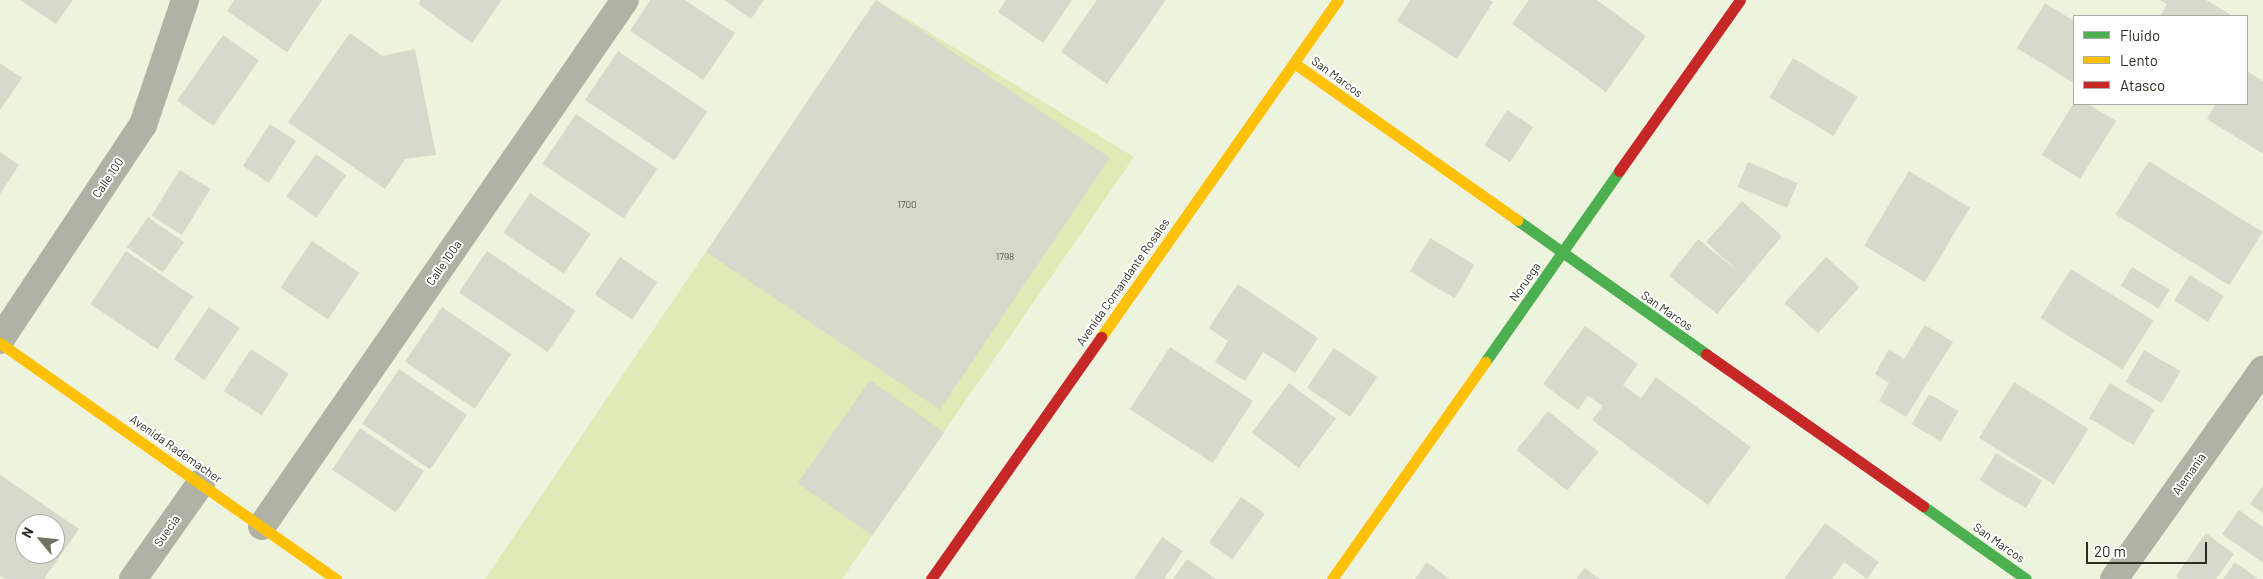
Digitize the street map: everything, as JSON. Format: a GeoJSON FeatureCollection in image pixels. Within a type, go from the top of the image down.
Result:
{"type":"FeatureCollection","features":[{"type":"Feature","properties":{"kind":"street","name":"Calle 100"},"geometry":{"type":"LineString","coordinates":[[0,341],[143,125],[184,0]]}},
{"type":"Feature","properties":{"kind":"street","name":"Calle 100a"},"geometry":{"type":"LineString","coordinates":[[262,526],[625,0]]}},
{"type":"Feature","properties":{"kind":"street","name":"Avenida Comandante Rosales"},"geometry":{"type":"LineString","coordinates":[[935,578],[1338,0]]}},
{"type":"Feature","properties":{"kind":"street","name":"Noruega"},"geometry":{"type":"LineString","coordinates":[[1332,579],[1740,0]]}},
{"type":"Feature","properties":{"kind":"street","name":"San Marcos"},"geometry":{"type":"LineString","coordinates":[[1294,63],[1561,254],[2026,579]]}},
{"type":"Feature","properties":{"kind":"street","name":"Avenida Rademacher"},"geometry":{"type":"LineString","coordinates":[[0,341],[336,579]]}},
{"type":"Feature","properties":{"kind":"street","name":"Alemania"},"geometry":{"type":"LineString","coordinates":[[2114,579],[2263,369]]}},
{"type":"Feature","properties":{"kind":"street","name":"Suecia"},"geometry":{"type":"LineString","coordinates":[[133,579],[200,483]]}},
{"type":"Feature","properties":{"kind":"green space"},"geometry":{"type":"Polygon","coordinates":[[[876,0],[1134,157],[842,579],[485,579],[876,0]]]}},
{"type":"Feature","properties":{"kind":"building"},"geometry":{"type":"Polygon","coordinates":[[[20,0],[73,0],[56,24],[20,0]]]}},
{"type":"Feature","properties":{"kind":"building"},"geometry":{"type":"Polygon","coordinates":[[[234,0],[322,0],[287,52],[227,11],[234,0]]]}},
{"type":"Feature","properties":{"kind":"building"},"geometry":{"type":"Polygon","coordinates":[[[421,0],[502,0],[472,43],[418,4],[421,0]]]}},
{"type":"Feature","properties":{"kind":"building"},"geometry":{"type":"Polygon","coordinates":[[[650,0],[685,0],[735,33],[703,80],[630,31],[650,0]]]}},
{"type":"Feature","properties":{"kind":"building"},"geometry":{"type":"Polygon","coordinates":[[[724,0],[764,0],[751,19],[724,0]]]}},
{"type":"Feature","properties":{"kind":"building"},"geometry":{"type":"Polygon","coordinates":[[[876,0],[1110,158],[940,410],[706,252],[876,0]]]}},
{"type":"Feature","properties":{"kind":"building"},"geometry":{"type":"Polygon","coordinates":[[[1006,0],[1072,0],[1043,43],[998,12],[1006,0]]]}},
{"type":"Feature","properties":{"kind":"building"},"geometry":{"type":"Polygon","coordinates":[[[1097,0],[1166,0],[1107,84],[1061,52],[1097,0]]]}},
{"type":"Feature","properties":{"kind":"building"},"geometry":{"type":"Polygon","coordinates":[[[1410,0],[1489,0],[1493,2],[1457,59],[1397,21],[1410,0]]]}},
{"type":"Feature","properties":{"kind":"building"},"geometry":{"type":"Polygon","coordinates":[[[1529,0],[1597,0],[1646,36],[1606,92],[1512,24],[1529,0]]]}},
{"type":"Feature","properties":{"kind":"building"},"geometry":{"type":"Polygon","coordinates":[[[2160,0],[2206,0],[2231,15],[2161,15],[2167,4],[2160,0]]]}},
{"type":"Feature","properties":{"kind":"building"},"geometry":{"type":"Polygon","coordinates":[[[2045,3],[2073,20],[2073,82],[2017,48],[2045,3]]]}},
{"type":"Feature","properties":{"kind":"building"},"geometry":{"type":"Polygon","coordinates":[[[350,33],[382,56],[415,49],[436,155],[405,159],[385,189],[288,122],[350,33]]]}},
{"type":"Feature","properties":{"kind":"building"},"geometry":{"type":"Polygon","coordinates":[[[223,35],[259,60],[213,126],[177,101],[223,35]]]}},
{"type":"Feature","properties":{"kind":"building"},"geometry":{"type":"Polygon","coordinates":[[[618,51],[708,111],[675,160],[585,100],[618,51]]]}},
{"type":"Feature","properties":{"kind":"building"},"geometry":{"type":"Polygon","coordinates":[[[1793,58],[1857,97],[1834,136],[1769,97],[1793,58]]]}},
{"type":"Feature","properties":{"kind":"building"},"geometry":{"type":"Polygon","coordinates":[[[0,63],[22,78],[0,110],[0,63]]]}},
{"type":"Feature","properties":{"kind":"building"},"geometry":{"type":"Polygon","coordinates":[[[2248,72],[2263,81],[2263,154],[2207,119],[2215,105],[2248,105],[2248,72]]]}},
{"type":"Feature","properties":{"kind":"building"},"geometry":{"type":"Polygon","coordinates":[[[2073,104],[2090,105],[2116,121],[2080,179],[2042,155],[2073,104]]]}},
{"type":"Feature","properties":{"kind":"building"},"geometry":{"type":"Polygon","coordinates":[[[1507,110],[1533,127],[1510,162],[1484,145],[1507,110]]]}},
{"type":"Feature","properties":{"kind":"building"},"geometry":{"type":"Polygon","coordinates":[[[576,114],[657,169],[624,219],[542,164],[576,114]]]}},
{"type":"Feature","properties":{"kind":"building"},"geometry":{"type":"Polygon","coordinates":[[[270,124],[296,141],[269,183],[243,166],[270,124]]]}},
{"type":"Feature","properties":{"kind":"building"},"geometry":{"type":"Polygon","coordinates":[[[0,152],[19,165],[0,194],[0,152]]]}},
{"type":"Feature","properties":{"kind":"building"},"geometry":{"type":"Polygon","coordinates":[[[316,154],[346,175],[316,218],[286,197],[316,154]]]}},
{"type":"Feature","properties":{"kind":"building"},"geometry":{"type":"Polygon","coordinates":[[[2149,161],[2263,232],[2229,285],[2116,214],[2149,161]]]}},
{"type":"Feature","properties":{"kind":"building"},"geometry":{"type":"Polygon","coordinates":[[[1748,162],[1798,183],[1787,208],[1737,187],[1748,162]]]}},
{"type":"Feature","properties":{"kind":"building"},"geometry":{"type":"Polygon","coordinates":[[[180,170],[211,189],[182,235],[151,216],[180,170]]]}},
{"type":"Feature","properties":{"kind":"building"},"geometry":{"type":"Polygon","coordinates":[[[1909,171],[1970,208],[1925,282],[1864,246],[1909,171]]]}},
{"type":"Feature","properties":{"kind":"building"},"geometry":{"type":"Polygon","coordinates":[[[530,193],[591,234],[564,274],[503,233],[530,193]]]}},
{"type":"Feature","properties":{"kind":"building"},"geometry":{"type":"Polygon","coordinates":[[[1742,201],[1782,236],[1717,314],[1669,276],[1698,239],[1739,272],[1706,242],[1742,201]]]}},
{"type":"Feature","properties":{"kind":"building"},"geometry":{"type":"Polygon","coordinates":[[[148,217],[184,242],[163,273],[127,247],[148,217]]]}},
{"type":"Feature","properties":{"kind":"building"},"geometry":{"type":"Polygon","coordinates":[[[1430,238],[1475,265],[1454,298],[1410,271],[1430,238]]]}},
{"type":"Feature","properties":{"kind":"building"},"geometry":{"type":"Polygon","coordinates":[[[312,241],[359,273],[328,319],[281,287],[312,241]]]}},
{"type":"Feature","properties":{"kind":"building"},"geometry":{"type":"Polygon","coordinates":[[[126,251],[193,296],[157,349],[90,304],[126,251]]]}},
{"type":"Feature","properties":{"kind":"building"},"geometry":{"type":"Polygon","coordinates":[[[487,251],[576,311],[548,352],[459,292],[487,251]]]}},
{"type":"Feature","properties":{"kind":"building"},"geometry":{"type":"Polygon","coordinates":[[[620,257],[657,282],[632,319],[595,294],[620,257]]]}},
{"type":"Feature","properties":{"kind":"building"},"geometry":{"type":"Polygon","coordinates":[[[1826,257],[1859,287],[1818,333],[1785,303],[1826,257]]]}},
{"type":"Feature","properties":{"kind":"building"},"geometry":{"type":"Polygon","coordinates":[[[2132,267],[2170,290],[2158,309],[2121,286],[2132,267]]]}},
{"type":"Feature","properties":{"kind":"building"},"geometry":{"type":"Polygon","coordinates":[[[2071,269],[2153,320],[2123,370],[2040,318],[2071,269]]]}},
{"type":"Feature","properties":{"kind":"building"},"geometry":{"type":"Polygon","coordinates":[[[2190,275],[2224,296],[2208,322],[2174,300],[2190,275]]]}},
{"type":"Feature","properties":{"kind":"building"},"geometry":{"type":"Polygon","coordinates":[[[1238,284],[1318,338],[1295,373],[1263,352],[1245,381],[1215,362],[1228,341],[1209,328],[1238,284]]]}},
{"type":"Feature","properties":{"kind":"building"},"geometry":{"type":"Polygon","coordinates":[[[209,307],[240,328],[204,380],[174,359],[209,307]]]}},
{"type":"Feature","properties":{"kind":"building"},"geometry":{"type":"Polygon","coordinates":[[[442,307],[512,354],[475,409],[405,362],[442,307]]]}},
{"type":"Feature","properties":{"kind":"building"},"geometry":{"type":"Polygon","coordinates":[[[1925,325],[1953,342],[1906,417],[1879,401],[1889,383],[1875,374],[1889,349],[1904,359],[1925,325]]]}},
{"type":"Feature","properties":{"kind":"building"},"geometry":{"type":"Polygon","coordinates":[[[1585,326],[1638,364],[1623,385],[1641,398],[1656,377],[1751,447],[1708,505],[1592,420],[1603,406],[1588,396],[1578,410],[1543,384],[1585,326]]]}},
{"type":"Feature","properties":{"kind":"building"},"geometry":{"type":"Polygon","coordinates":[[[1170,347],[1253,401],[1213,463],[1130,409],[1170,347]]]}},
{"type":"Feature","properties":{"kind":"building"},"geometry":{"type":"Polygon","coordinates":[[[1334,348],[1377,377],[1350,417],[1307,388],[1334,348]]]}},
{"type":"Feature","properties":{"kind":"building"},"geometry":{"type":"Polygon","coordinates":[[[251,349],[289,374],[262,415],[224,391],[251,349]]]}},
{"type":"Feature","properties":{"kind":"building"},"geometry":{"type":"Polygon","coordinates":[[[2144,350],[2180,371],[2162,403],[2126,382],[2144,350]]]}},
{"type":"Feature","properties":{"kind":"building"},"geometry":{"type":"Polygon","coordinates":[[[399,369],[467,415],[430,470],[362,424],[399,369]]]}},
{"type":"Feature","properties":{"kind":"building"},"geometry":{"type":"Polygon","coordinates":[[[870,380],[945,432],[872,535],[798,483],[870,380]]]}},
{"type":"Feature","properties":{"kind":"building"},"geometry":{"type":"Polygon","coordinates":[[[2014,382],[2089,429],[2054,485],[1979,438],[2014,382]]]}},
{"type":"Feature","properties":{"kind":"building"},"geometry":{"type":"Polygon","coordinates":[[[1289,383],[1336,419],[1299,468],[1252,433],[1289,383]]]}},
{"type":"Feature","properties":{"kind":"building"},"geometry":{"type":"Polygon","coordinates":[[[2110,383],[2155,410],[2133,445],[2089,418],[2110,383]]]}},
{"type":"Feature","properties":{"kind":"building"},"geometry":{"type":"Polygon","coordinates":[[[1929,394],[1958,411],[1941,441],[1912,424],[1929,394]]]}},
{"type":"Feature","properties":{"kind":"building"},"geometry":{"type":"Polygon","coordinates":[[[1548,411],[1599,452],[1567,491],[1517,450],[1548,411]]]}},
{"type":"Feature","properties":{"kind":"building"},"geometry":{"type":"Polygon","coordinates":[[[360,428],[424,471],[396,513],[332,469],[360,428]]]}},
{"type":"Feature","properties":{"kind":"building"},"geometry":{"type":"Polygon","coordinates":[[[1996,453],[2042,481],[2026,508],[1980,480],[1996,453]]]}},
{"type":"Feature","properties":{"kind":"building"},"geometry":{"type":"Polygon","coordinates":[[[0,475],[57,514],[15,514],[15,564],[54,564],[44,579],[5,579],[0,576],[0,475]]]}},
{"type":"Feature","properties":{"kind":"building"},"geometry":{"type":"Polygon","coordinates":[[[2263,485],[2263,513],[2250,504],[2263,485]]]}},
{"type":"Feature","properties":{"kind":"building"},"geometry":{"type":"Polygon","coordinates":[[[1241,497],[1265,514],[1233,560],[1209,543],[1241,497]]]}},
{"type":"Feature","properties":{"kind":"building"},"geometry":{"type":"Polygon","coordinates":[[[2239,510],[2263,527],[2263,563],[2222,534],[2239,510]]]}},
{"type":"Feature","properties":{"kind":"building"},"geometry":{"type":"Polygon","coordinates":[[[65,519],[79,529],[65,549],[65,519]]]}},
{"type":"Feature","properties":{"kind":"building"},"geometry":{"type":"Polygon","coordinates":[[[1825,523],[1879,562],[1867,579],[1844,562],[1832,579],[1784,579],[1825,523]]]}},
{"type":"Feature","properties":{"kind":"building"},"geometry":{"type":"Polygon","coordinates":[[[2206,533],[2234,554],[2216,579],[2179,579],[2176,576],[2206,533]]]}},
{"type":"Feature","properties":{"kind":"building"},"geometry":{"type":"Polygon","coordinates":[[[1162,537],[1183,551],[1164,579],[1134,579],[1162,537]]]}},
{"type":"Feature","properties":{"kind":"building"},"geometry":{"type":"Polygon","coordinates":[[[1187,559],[1216,579],[1173,579],[1187,559]]]}},
{"type":"Feature","properties":{"kind":"building"},"geometry":{"type":"Polygon","coordinates":[[[1427,562],[1449,579],[1415,579],[1427,562]]]}},
{"type":"Feature","properties":{"kind":"building"},"geometry":{"type":"Polygon","coordinates":[[[2235,562],[2258,579],[2223,579],[2235,562]]]}},
{"type":"Feature","properties":{"kind":"building"},"geometry":{"type":"Polygon","coordinates":[[[1585,568],[1600,579],[1576,579],[1585,568]]]}},
{"type":"Feature","properties":{"kind":"traffic: fast"},"geometry":{"type":"LineString","coordinates":[[1485,362],[1619,171]]}},
{"type":"Feature","properties":{"kind":"traffic: fast"},"geometry":{"type":"LineString","coordinates":[[1517,220],[1706,354]]}},
{"type":"Feature","properties":{"kind":"traffic: fast"},"geometry":{"type":"LineString","coordinates":[[1923,506],[2026,579]]}},
{"type":"Feature","properties":{"kind":"traffic: slow"},"geometry":{"type":"LineString","coordinates":[[1101,337],[1338,0]]}},
{"type":"Feature","properties":{"kind":"traffic: slow"},"geometry":{"type":"LineString","coordinates":[[1294,63],[1517,220]]}},
{"type":"Feature","properties":{"kind":"traffic: slow"},"geometry":{"type":"LineString","coordinates":[[0,343],[336,579]]}},
{"type":"Feature","properties":{"kind":"traffic: slow"},"geometry":{"type":"LineString","coordinates":[[1332,579],[1485,362]]}},
{"type":"Feature","properties":{"kind":"traffic: jam"},"geometry":{"type":"LineString","coordinates":[[1619,171],[1740,0]]}},
{"type":"Feature","properties":{"kind":"traffic: jam"},"geometry":{"type":"LineString","coordinates":[[931,579],[1101,337]]}},
{"type":"Feature","properties":{"kind":"traffic: jam"},"geometry":{"type":"LineString","coordinates":[[1706,354],[1923,506]]}}]}
